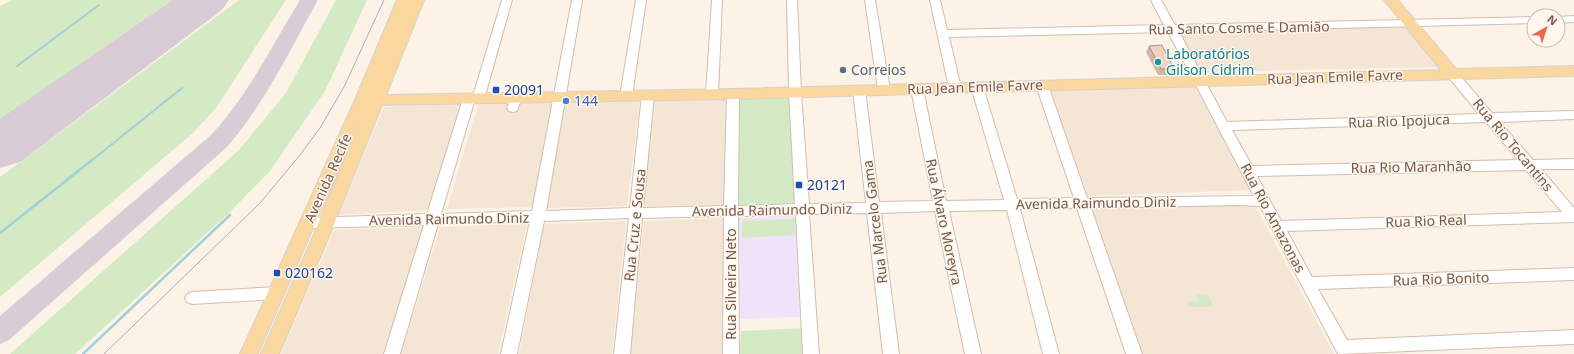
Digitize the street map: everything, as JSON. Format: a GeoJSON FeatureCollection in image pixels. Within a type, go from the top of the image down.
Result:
{"type":"FeatureCollection","features":[{"type":"Feature","properties":{"kind":"main road","name":"Avenida Recife"},"geometry":{"type":"LineString","coordinates":[[270,354],[326,223],[404,0]]}},
{"type":"Feature","properties":{"kind":"main road","name":"Avenida Recife"},"geometry":{"type":"LineString","coordinates":[[249,354],[308,223],[370,100],[417,0]]}},
{"type":"Feature","properties":{"kind":"main road"},"geometry":{"type":"LineString","coordinates":[[1391,0],[1427,47],[1452,74]]}},
{"type":"Feature","properties":{"kind":"main road","name":"Rua Jean Emile Favre"},"geometry":{"type":"LineString","coordinates":[[370,100],[424,103],[474,99],[515,103],[559,97],[603,98],[648,95],[690,96],[712,94],[1574,71]]}},
{"type":"Feature","properties":{"kind":"street"},"geometry":{"type":"LineString","coordinates":[[392,354],[433,219],[507,0]]}},
{"type":"Feature","properties":{"kind":"street"},"geometry":{"type":"LineString","coordinates":[[509,354],[538,217],[576,0]]}},
{"type":"Feature","properties":{"kind":"street"},"geometry":{"type":"LineString","coordinates":[[626,96],[641,0]]}},
{"type":"Feature","properties":{"kind":"street"},"geometry":{"type":"LineString","coordinates":[[712,94],[717,0]]}},
{"type":"Feature","properties":{"kind":"street"},"geometry":{"type":"LineString","coordinates":[[792,0],[802,210],[811,354]]}},
{"type":"Feature","properties":{"kind":"street"},"geometry":{"type":"LineString","coordinates":[[870,0],[884,90]]}},
{"type":"Feature","properties":{"kind":"street"},"geometry":{"type":"LineString","coordinates":[[935,0],[955,88]]}},
{"type":"Feature","properties":{"kind":"street","name":"Rua Rio Amazonas"},"geometry":{"type":"LineString","coordinates":[[1156,0],[1345,351]]}},
{"type":"Feature","properties":{"kind":"street","name":"Rua Santo Cosme E Damião"},"geometry":{"type":"LineString","coordinates":[[943,34],[1526,20]]}},
{"type":"Feature","properties":{"kind":"street","name":"Rua Rio Tocantins"},"geometry":{"type":"LineString","coordinates":[[1452,74],[1574,217]]}},
{"type":"Feature","properties":{"kind":"street"},"geometry":{"type":"LineString","coordinates":[[1042,85],[1134,354]]}},
{"type":"Feature","properties":{"kind":"street"},"geometry":{"type":"LineString","coordinates":[[977,87],[1012,205],[1051,354]]}},
{"type":"Feature","properties":{"kind":"street","name":"Rua Álvaro Moreyra"},"geometry":{"type":"LineString","coordinates":[[917,89],[973,354]]}},
{"type":"Feature","properties":{"kind":"street","name":"Rua Marcelo Gama"},"geometry":{"type":"LineString","coordinates":[[859,90],[891,354]]}},
{"type":"Feature","properties":{"kind":"street","name":"Rua Silveira Neto"},"geometry":{"type":"LineString","coordinates":[[731,354],[733,94]]}},
{"type":"Feature","properties":{"kind":"street","name":"Rua Cruz e Sousa"},"geometry":{"type":"LineString","coordinates":[[622,354],[648,95]]}},
{"type":"Feature","properties":{"kind":"street","name":"Rua Rio Ipojuca"},"geometry":{"type":"LineString","coordinates":[[1224,126],[1574,115]]}},
{"type":"Feature","properties":{"kind":"street","name":"Rua Rio Maranhão"},"geometry":{"type":"LineString","coordinates":[[1248,171],[1574,164]]}},
{"type":"Feature","properties":{"kind":"street"},"geometry":{"type":"LineString","coordinates":[[1237,200],[1256,187]]}},
{"type":"Feature","properties":{"kind":"street","name":"Avenida Raimundo Diniz"},"geometry":{"type":"LineString","coordinates":[[308,223],[636,213],[1237,200],[1264,201]]}},
{"type":"Feature","properties":{"kind":"street","name":"Rua Rio Real"},"geometry":{"type":"LineString","coordinates":[[1277,226],[1574,217]]}},
{"type":"Feature","properties":{"kind":"street","name":"Rua Rio Bonito"},"geometry":{"type":"LineString","coordinates":[[1308,283],[1574,274]]}},
{"type":"Feature","properties":{"kind":"street"},"geometry":{"type":"LineString","coordinates":[[192,298],[277,293]]}},
{"type":"Feature","properties":{"kind":"street"},"geometry":{"type":"LineString","coordinates":[[1345,351],[1574,337]]}},
{"type":"Feature","properties":{"kind":"shaded area"},"geometry":{"type":"Polygon","coordinates":[[[1408,26],[1440,67],[1202,72],[1177,32],[1408,26]]]}},
{"type":"Feature","properties":{"kind":"shaded area"},"geometry":{"type":"Polygon","coordinates":[[[1195,87],[1251,190],[1087,196],[1050,89],[1195,87]]]}},
{"type":"Feature","properties":{"kind":"shaded area"},"geometry":{"type":"Polygon","coordinates":[[[727,98],[726,205],[642,206],[652,100],[727,98]]]}},
{"type":"Feature","properties":{"kind":"shaded area"},"geometry":{"type":"Polygon","coordinates":[[[640,100],[627,206],[547,208],[565,102],[640,100]]]}},
{"type":"Feature","properties":{"kind":"shaded area"},"geometry":{"type":"Polygon","coordinates":[[[552,101],[533,207],[447,209],[478,105],[552,101]]]}},
{"type":"Feature","properties":{"kind":"shaded area"},"geometry":{"type":"Polygon","coordinates":[[[461,104],[428,210],[339,215],[384,107],[461,104]]]}},
{"type":"Feature","properties":{"kind":"shaded area"},"geometry":{"type":"Polygon","coordinates":[[[1253,202],[1334,354],[1136,354],[1087,205],[1253,202]]]}},
{"type":"Feature","properties":{"kind":"shaded area"},"geometry":{"type":"Polygon","coordinates":[[[796,217],[801,317],[740,319],[739,218],[796,217]]]}},
{"type":"Feature","properties":{"kind":"shaded area"},"geometry":{"type":"Polygon","coordinates":[[[723,218],[723,354],[630,354],[644,221],[723,218]]]}},
{"type":"Feature","properties":{"kind":"shaded area"},"geometry":{"type":"Polygon","coordinates":[[[626,221],[612,354],[519,354],[544,224],[626,221]]]}},
{"type":"Feature","properties":{"kind":"shaded area"},"geometry":{"type":"Polygon","coordinates":[[[527,224],[498,354],[401,354],[440,227],[527,224]]]}},
{"type":"Feature","properties":{"kind":"shaded area"},"geometry":{"type":"Polygon","coordinates":[[[424,227],[383,354],[281,354],[334,230],[424,227]]]}},
{"type":"Feature","properties":{"kind":"green space"},"geometry":{"type":"Polygon","coordinates":[[[13,0],[173,0],[0,122],[0,6],[13,0]]]}},
{"type":"Feature","properties":{"kind":"green space"},"geometry":{"type":"Polygon","coordinates":[[[239,0],[286,0],[216,108],[193,133],[0,297],[0,177],[239,0]]]}},
{"type":"Feature","properties":{"kind":"green space"},"geometry":{"type":"Polygon","coordinates":[[[336,0],[367,0],[325,91],[270,171],[230,212],[75,354],[10,354],[239,150],[286,93],[336,0]]]}},
{"type":"Feature","properties":{"kind":"green space"},"geometry":{"type":"Polygon","coordinates":[[[789,98],[796,203],[739,206],[738,99],[789,98]]]}},
{"type":"Feature","properties":{"kind":"green space"},"geometry":{"type":"Polygon","coordinates":[[[795,219],[795,235],[742,238],[742,221],[795,219]]]}},
{"type":"Feature","properties":{"kind":"green space"},"geometry":{"type":"Polygon","coordinates":[[[1196,294],[1209,295],[1213,307],[1188,307],[1187,302],[1198,301],[1196,294]]]}},
{"type":"Feature","properties":{"kind":"green space"},"geometry":{"type":"Polygon","coordinates":[[[804,328],[805,354],[740,354],[741,331],[804,328]]]}},
{"type":"Feature","properties":{"kind":"building"},"geometry":{"type":"Polygon","coordinates":[[[1162,45],[1174,69],[1161,69],[1149,46],[1162,45]]]}},
{"type":"Feature","properties":{"kind":"waterway"},"geometry":{"type":"LineString","coordinates":[[17,66],[99,5]]}},
{"type":"Feature","properties":{"kind":"waterway"},"geometry":{"type":"LineString","coordinates":[[91,161],[182,88]]}},
{"type":"Feature","properties":{"kind":"waterway"},"geometry":{"type":"LineString","coordinates":[[0,233],[92,160]]}},
{"type":"Feature","properties":{"kind":"waterway"},"geometry":{"type":"LineString","coordinates":[[83,354],[230,215]]}},
{"type":"Feature","properties":{"kind":"taxiway"},"geometry":{"type":"LineString","coordinates":[[0,332],[219,141],[235,123],[251,100],[309,0]]}},
{"type":"Feature","properties":{"kind":"runway"},"geometry":{"type":"LineString","coordinates":[[0,147],[205,0]]}},
{"type":"Feature","properties":{"kind":"tram line"},"geometry":{"type":"LineString","coordinates":[[104,354],[260,203],[300,155],[320,128],[344,87],[384,0]]}},
{"type":"Feature","properties":{"kind":"place","name":"Laboratórios Gilson Cidrim"},"geometry":{"type":"Point","coordinates":[1158,62]}},
{"type":"Feature","properties":{"kind":"place","name":"Correios"},"geometry":{"type":"Point","coordinates":[843,70]}},
{"type":"Feature","properties":{"kind":"place","name":"20091"},"geometry":{"type":"Point","coordinates":[496,90]}},
{"type":"Feature","properties":{"kind":"place","name":"144"},"geometry":{"type":"Point","coordinates":[566,101]}},
{"type":"Feature","properties":{"kind":"place","name":"20121"},"geometry":{"type":"Point","coordinates":[799,185]}},
{"type":"Feature","properties":{"kind":"place","name":"020162"},"geometry":{"type":"Point","coordinates":[277,273]}}]}
